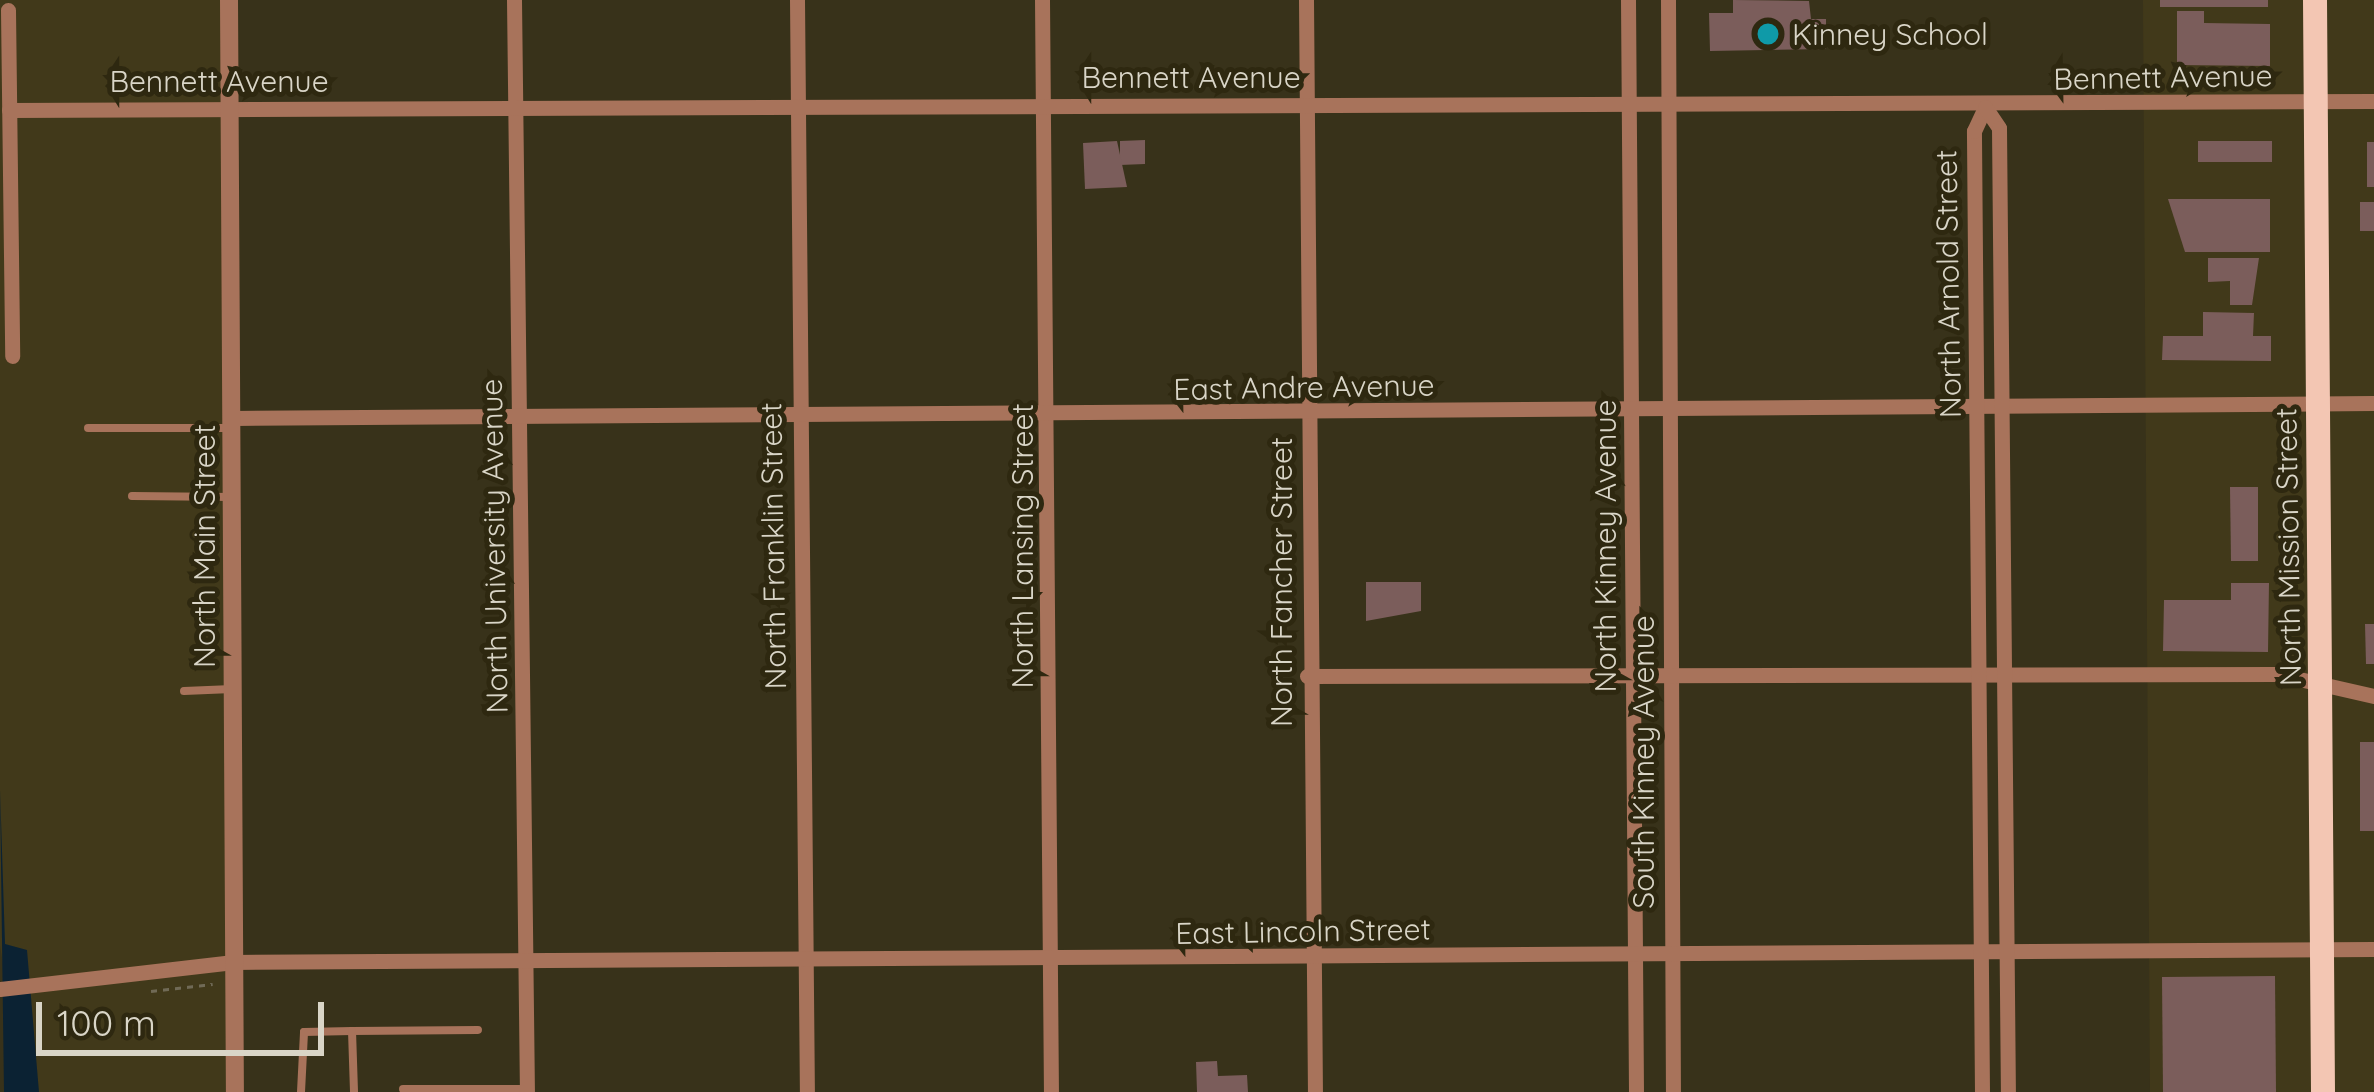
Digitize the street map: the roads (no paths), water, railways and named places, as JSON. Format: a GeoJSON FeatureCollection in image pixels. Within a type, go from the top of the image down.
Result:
{"type":"FeatureCollection","features":[{"type":"Feature","properties":{"kind":"main road","name":"North Mission Street"},"geometry":{"type":"LineString","coordinates":[[2315,0],[2323,1092]]}},
{"type":"Feature","properties":{"kind":"street","name":"North Main Street"},"geometry":{"type":"LineString","coordinates":[[229,0],[235,1092]]}},
{"type":"Feature","properties":{"kind":"street","name":"North University Avenue"},"geometry":{"type":"LineString","coordinates":[[514,0],[527,1090]]}},
{"type":"Feature","properties":{"kind":"street","name":"North Franklin Street"},"geometry":{"type":"LineString","coordinates":[[796,0],[807,1092]]}},
{"type":"Feature","properties":{"kind":"street","name":"North Lansing Street"},"geometry":{"type":"LineString","coordinates":[[1042,0],[1050,416],[1051,1092]]}},
{"type":"Feature","properties":{"kind":"street","name":"North Fancher Street"},"geometry":{"type":"LineString","coordinates":[[1306,0],[1307,676],[1315,1092]]}},
{"type":"Feature","properties":{"kind":"street","name":"North Kinney Avenue"},"geometry":{"type":"LineString","coordinates":[[1628,0],[1636,1092]]}},
{"type":"Feature","properties":{"kind":"street","name":"South Kinney Avenue"},"geometry":{"type":"LineString","coordinates":[[1668,0],[1673,1092]]}},
{"type":"Feature","properties":{"kind":"street"},"geometry":{"type":"LineString","coordinates":[[7,5],[12,356]]}},
{"type":"Feature","properties":{"kind":"street","name":"Bennett Avenue"},"geometry":{"type":"LineString","coordinates":[[9,110],[1306,103],[1985,107],[2374,100]]}},
{"type":"Feature","properties":{"kind":"street","name":"North Arnold Street"},"geometry":{"type":"LineString","coordinates":[[1985,107],[1999,128],[2008,1092]]}},
{"type":"Feature","properties":{"kind":"street","name":"North Arnold Street"},"geometry":{"type":"LineString","coordinates":[[1982,1092],[1974,131],[1985,107]]}},
{"type":"Feature","properties":{"kind":"street","name":"East Andre Avenue"},"geometry":{"type":"LineString","coordinates":[[234,423],[519,415],[1307,415],[2374,403]]}},
{"type":"Feature","properties":{"kind":"street"},"geometry":{"type":"LineString","coordinates":[[1307,676],[2277,674],[2374,696]]}},
{"type":"Feature","properties":{"kind":"street","name":"East Lincoln Street"},"geometry":{"type":"LineString","coordinates":[[0,989],[233,962],[1050,963],[1313,956],[2374,949]]}},
{"type":"Feature","properties":{"kind":"lane"},"geometry":{"type":"LineString","coordinates":[[88,428],[234,423]]}},
{"type":"Feature","properties":{"kind":"lane"},"geometry":{"type":"LineString","coordinates":[[132,496],[234,496]]}},
{"type":"Feature","properties":{"kind":"lane"},"geometry":{"type":"LineString","coordinates":[[184,691],[233,688]]}},
{"type":"Feature","properties":{"kind":"lane"},"geometry":{"type":"LineString","coordinates":[[302,1092],[304,1032],[478,1030]]}},
{"type":"Feature","properties":{"kind":"lane"},"geometry":{"type":"LineString","coordinates":[[352,1031],[354,1092]]}},
{"type":"Feature","properties":{"kind":"lane"},"geometry":{"type":"LineString","coordinates":[[403,1089],[527,1090]]}},
{"type":"Feature","properties":{"kind":"water"},"geometry":{"type":"Polygon","coordinates":[[[0,789],[5,944],[27,950],[39,1092],[4,1092],[0,789]]]}},
{"type":"Feature","properties":{"kind":"place","name":"Kinney School"},"geometry":{"type":"Point","coordinates":[1768,34]}}]}
